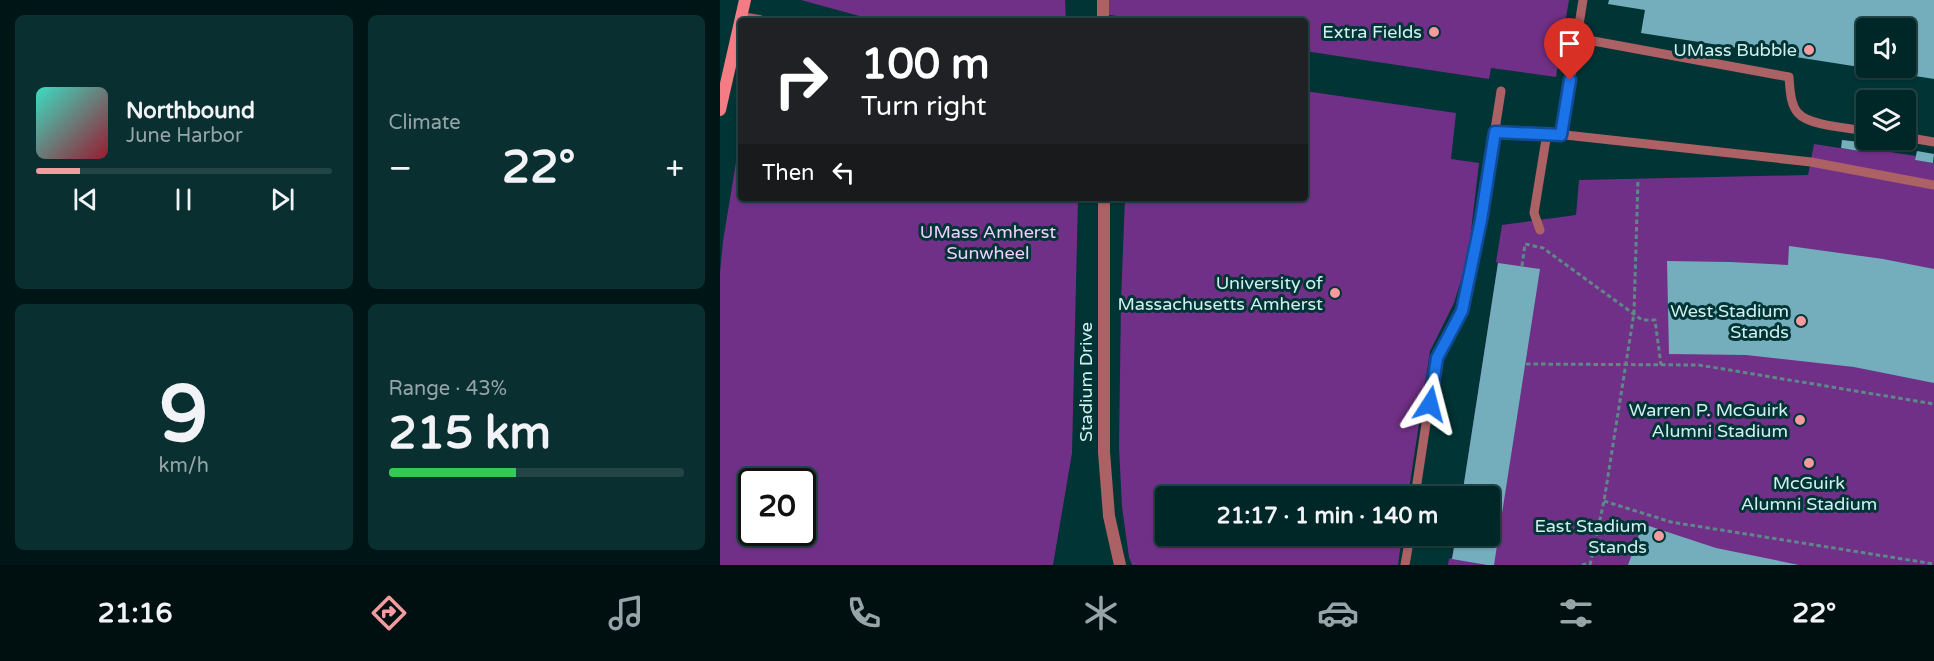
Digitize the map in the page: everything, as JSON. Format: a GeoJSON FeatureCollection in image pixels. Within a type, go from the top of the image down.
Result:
{"type":"FeatureCollection","features":[{"type":"Feature","properties":{"kind":"main road"},"geometry":{"type":"LineString","coordinates":[[741,18],[745,0]]}},
{"type":"Feature","properties":{"kind":"main road"},"geometry":{"type":"LineString","coordinates":[[720,110],[738,31]]}},
{"type":"Feature","properties":{"kind":"street"},"geometry":{"type":"LineString","coordinates":[[1103,0],[1103,18]]}},
{"type":"Feature","properties":{"kind":"street","name":"Stadium Drive"},"geometry":{"type":"LineString","coordinates":[[1104,201],[1104,452],[1109,516],[1120,565]]}},
{"type":"Feature","properties":{"kind":"lane"},"geometry":{"type":"LineString","coordinates":[[1561,135],[1583,0]]}},
{"type":"Feature","properties":{"kind":"lane"},"geometry":{"type":"LineString","coordinates":[[1577,38],[1789,76],[1791,94],[1797,112],[1807,120],[1856,128]]}},
{"type":"Feature","properties":{"kind":"lane"},"geometry":{"type":"LineString","coordinates":[[1418,486],[1437,358],[1462,311],[1481,220],[1501,91]]}},
{"type":"Feature","properties":{"kind":"lane"},"geometry":{"type":"LineString","coordinates":[[1495,132],[1547,133],[1811,162],[1934,184]]}},
{"type":"Feature","properties":{"kind":"lane"},"geometry":{"type":"LineString","coordinates":[[1540,230],[1534,213],[1547,133]]}},
{"type":"Feature","properties":{"kind":"lane"},"geometry":{"type":"LineString","coordinates":[[1916,139],[1934,142]]}},
{"type":"Feature","properties":{"kind":"lane"},"geometry":{"type":"LineString","coordinates":[[1405,565],[1408,546]]}},
{"type":"Feature","properties":{"kind":"path"},"geometry":{"type":"LineString","coordinates":[[1582,565],[1590,564],[1604,501],[1634,313],[1638,179]]}},
{"type":"Feature","properties":{"kind":"path"},"geometry":{"type":"LineString","coordinates":[[1522,266],[1525,244],[1543,248],[1642,320],[1655,320],[1661,365]]}},
{"type":"Feature","properties":{"kind":"path"},"geometry":{"type":"LineString","coordinates":[[1526,364],[1699,365],[1934,404]]}},
{"type":"Feature","properties":{"kind":"path"},"geometry":{"type":"LineString","coordinates":[[1604,501],[1671,522],[1934,564]]}},
{"type":"Feature","properties":{"kind":"green space"},"geometry":{"type":"Polygon","coordinates":[[[801,0],[1065,0],[1066,18],[870,18],[801,0]]]}},
{"type":"Feature","properties":{"kind":"green space","name":"Extra Fields"},"geometry":{"type":"Polygon","coordinates":[[[1105,0],[1569,0],[1556,77],[1491,68],[1489,79],[1308,51],[1308,18],[1131,18],[1103,14],[1105,0]]]}},
{"type":"Feature","properties":{"kind":"green space"},"geometry":{"type":"Polygon","coordinates":[[[1308,91],[1456,113],[1451,159],[1479,163],[1468,257],[1454,303],[1430,351],[1410,486],[1155,486],[1155,546],[1401,546],[1398,565],[1132,565],[1122,507],[1119,447],[1125,201],[1308,201],[1308,91]]]}},
{"type":"Feature","properties":{"kind":"green space"},"geometry":{"type":"Polygon","coordinates":[[[1814,144],[1916,156],[1915,160],[1934,163],[1934,565],[1448,565],[1454,546],[1500,546],[1500,486],[1464,486],[1502,225],[1576,215],[1579,180],[1808,175],[1814,144]]]}},
{"type":"Feature","properties":{"kind":"green space","name":"UMass Amherst Sunwheel"},"geometry":{"type":"Polygon","coordinates":[[[738,150],[738,201],[1078,201],[1072,453],[1053,565],[720,565],[720,273],[738,150]]]}},
{"type":"Feature","properties":{"kind":"building","name":"UMass Bubble"},"geometry":{"type":"Polygon","coordinates":[[[1609,0],[1934,0],[1934,79],[1916,76],[1916,18],[1856,18],[1856,66],[1641,33],[1645,10],[1608,4],[1609,0]]]}},
{"type":"Feature","properties":{"kind":"building"},"geometry":{"type":"Polygon","coordinates":[[[1842,140],[1856,142],[1856,150],[1859,151],[1841,148],[1842,140]]]}},
{"type":"Feature","properties":{"kind":"building"},"geometry":{"type":"Polygon","coordinates":[[[1917,151],[1934,154],[1933,163],[1915,160],[1917,151]]]}},
{"type":"Feature","properties":{"kind":"building","name":"West Stadium Stands"},"geometry":{"type":"Polygon","coordinates":[[[1789,246],[1883,259],[1934,269],[1934,383],[1854,367],[1746,355],[1669,354],[1667,261],[1788,265],[1789,246]]]}},
{"type":"Feature","properties":{"kind":"building"},"geometry":{"type":"Polygon","coordinates":[[[1498,263],[1540,269],[1500,526],[1500,486],[1464,486],[1498,263]]]}},
{"type":"Feature","properties":{"kind":"building","name":"East Stadium Stands"},"geometry":{"type":"Polygon","coordinates":[[[1643,524],[1716,548],[1799,565],[1628,565],[1643,524]]]}},
{"type":"Feature","properties":{"kind":"building"},"geometry":{"type":"Polygon","coordinates":[[[1454,546],[1497,546],[1494,565],[1452,559],[1454,546]]]}},
{"type":"Feature","properties":{"kind":"place","name":"Extra Fields"},"geometry":{"type":"Point","coordinates":[1434,32]}},
{"type":"Feature","properties":{"kind":"place","name":"UMass Bubble"},"geometry":{"type":"Point","coordinates":[1809,50]}},
{"type":"Feature","properties":{"kind":"place","name":"University of Massachusetts Amherst"},"geometry":{"type":"Point","coordinates":[1335,293]}},
{"type":"Feature","properties":{"kind":"place","name":"West Stadium Stands"},"geometry":{"type":"Point","coordinates":[1801,321]}},
{"type":"Feature","properties":{"kind":"place","name":"Warren P. McGuirk Alumni Stadium"},"geometry":{"type":"Point","coordinates":[1800,420]}},
{"type":"Feature","properties":{"kind":"place","name":"McGuirk Alumni Stadium"},"geometry":{"type":"Point","coordinates":[1809,463]}},
{"type":"Feature","properties":{"kind":"place","name":"East Stadium Stands"},"geometry":{"type":"Point","coordinates":[1659,536]}},
{"type":"Feature","properties":{"kind":"route"},"geometry":{"type":"LineString","coordinates":[[1430,404],[1437,358],[1462,311],[1481,220],[1495,132],[1561,135],[1570,80]]}}]}
